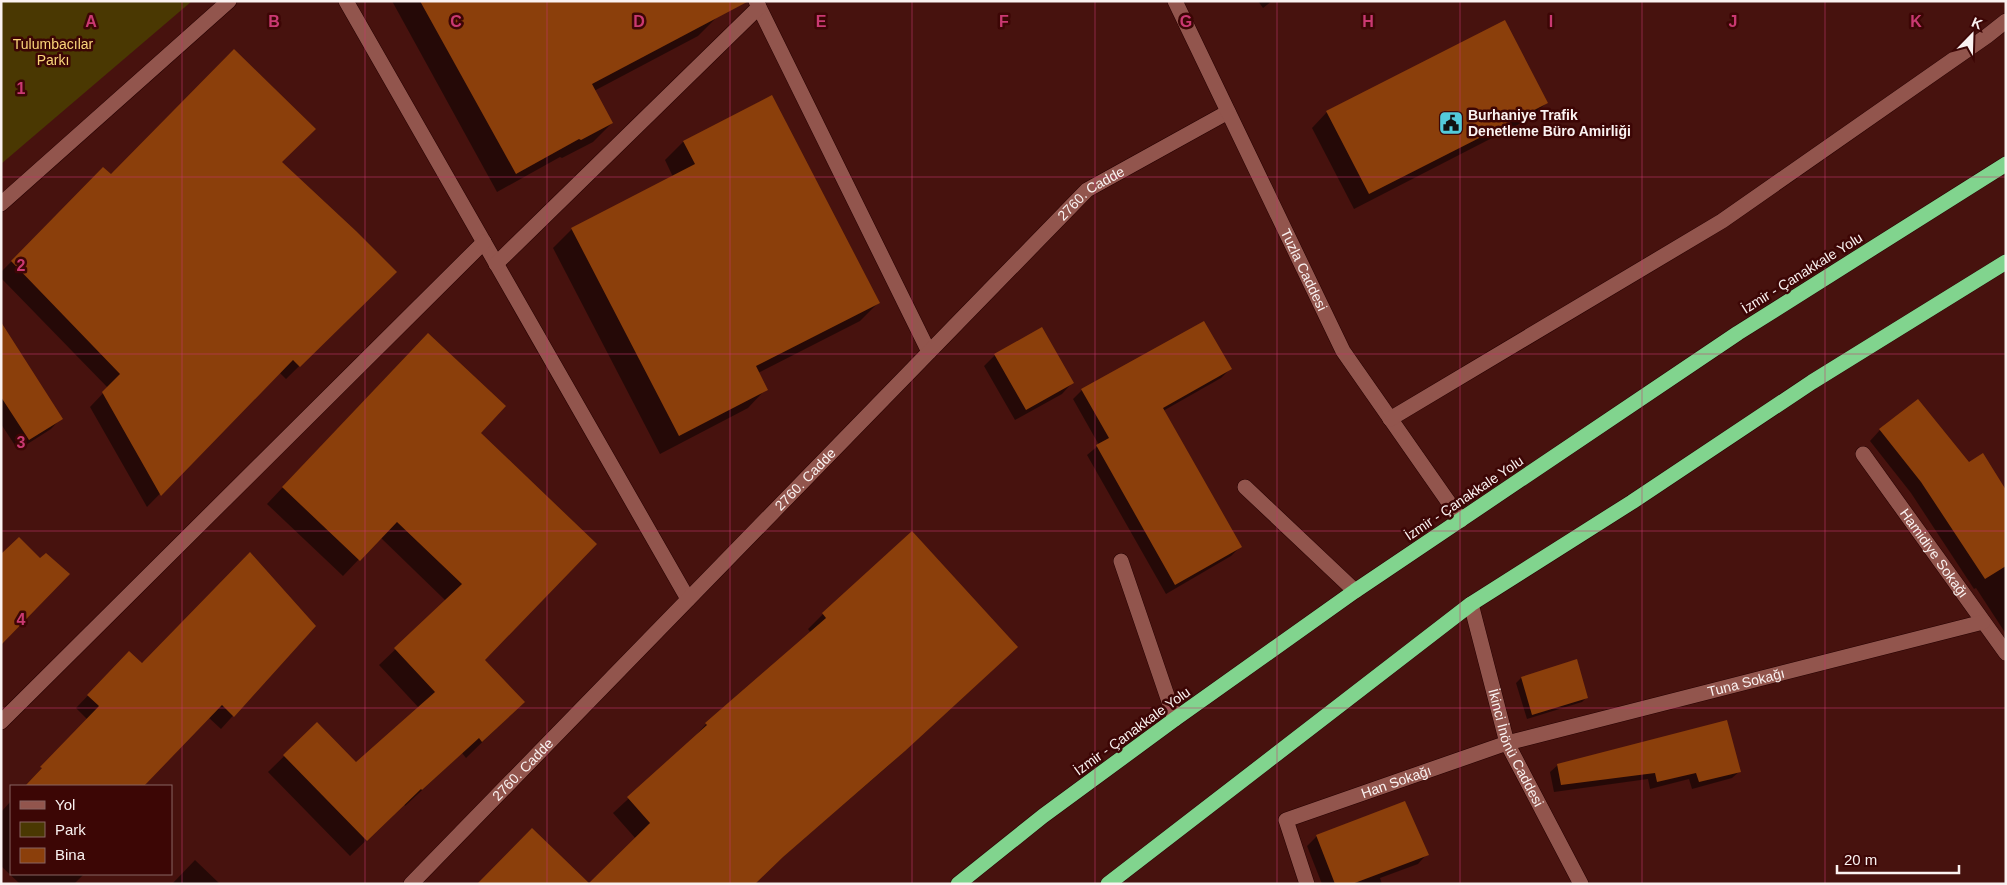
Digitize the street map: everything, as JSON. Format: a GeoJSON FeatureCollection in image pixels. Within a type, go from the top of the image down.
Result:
{"type":"FeatureCollection","features":[{"type":"Feature","properties":{"kind":"highway","name":"İzmir - Çanakkale Yolu"},"geometry":{"type":"LineString","coordinates":[[958,884],[1044,816],[1175,719],[1355,591],[1738,332],[2006,164]]}},
{"type":"Feature","properties":{"kind":"highway"},"geometry":{"type":"LineString","coordinates":[[1108,884],[1471,604],[1632,502],[1812,382],[2006,262]]}},
{"type":"Feature","properties":{"kind":"street"},"geometry":{"type":"LineString","coordinates":[[1,204],[229,1]]}},
{"type":"Feature","properties":{"kind":"street"},"geometry":{"type":"LineString","coordinates":[[346,1],[688,599]]}},
{"type":"Feature","properties":{"kind":"street","name":"Tuzla Caddesi"},"geometry":{"type":"LineString","coordinates":[[1175,1],[1343,351],[1461,520]]}},
{"type":"Feature","properties":{"kind":"street"},"geometry":{"type":"LineString","coordinates":[[496,264],[758,4],[929,352]]}},
{"type":"Feature","properties":{"kind":"street"},"geometry":{"type":"LineString","coordinates":[[1390,419],[1722,221],[2006,21]]}},
{"type":"Feature","properties":{"kind":"street","name":"2760. Cadde"},"geometry":{"type":"LineString","coordinates":[[411,884],[1087,190],[1228,112]]}},
{"type":"Feature","properties":{"kind":"street"},"geometry":{"type":"LineString","coordinates":[[1,722],[484,242]]}},
{"type":"Feature","properties":{"kind":"street","name":"Hamidiye Sokağı"},"geometry":{"type":"LineString","coordinates":[[1863,454],[2006,653]]}},
{"type":"Feature","properties":{"kind":"street"},"geometry":{"type":"LineString","coordinates":[[1245,488],[1355,591]]}},
{"type":"Feature","properties":{"kind":"street"},"geometry":{"type":"LineString","coordinates":[[1121,561],[1175,719]]}},
{"type":"Feature","properties":{"kind":"street","name":"İkinci İnönü Caddesi"},"geometry":{"type":"LineString","coordinates":[[1471,604],[1507,743],[1581,884]]}},
{"type":"Feature","properties":{"kind":"street","name":"Tuna Sokağı"},"geometry":{"type":"LineString","coordinates":[[1507,743],[1984,622]]}},
{"type":"Feature","properties":{"kind":"street","name":"Han Sokağı"},"geometry":{"type":"LineString","coordinates":[[1307,884],[1286,820],[1507,743]]}},
{"type":"Feature","properties":{"kind":"green space","name":"Tulumbacılar Parkı"},"geometry":{"type":"Polygon","coordinates":[[[1,1],[192,1],[1,164],[1,1]]]}},
{"type":"Feature","properties":{"kind":"building"},"geometry":{"type":"Polygon","coordinates":[[[420,1],[747,2],[592,84],[613,123],[581,140],[579,139],[516,174],[420,1]]]}},
{"type":"Feature","properties":{"kind":"building"},"geometry":{"type":"Polygon","coordinates":[[[1505,20],[1548,103],[1369,194],[1326,111],[1505,20]]]}},
{"type":"Feature","properties":{"kind":"building"},"geometry":{"type":"Polygon","coordinates":[[[234,49],[316,129],[282,162],[397,272],[300,367],[293,360],[161,496],[102,392],[120,374],[11,261],[103,167],[111,174],[234,49]]]}},
{"type":"Feature","properties":{"kind":"building"},"geometry":{"type":"Polygon","coordinates":[[[772,95],[880,303],[756,366],[768,390],[679,436],[571,228],[695,164],[683,141],[772,95]]]}},
{"type":"Feature","properties":{"kind":"building"},"geometry":{"type":"Polygon","coordinates":[[[1204,321],[1232,369],[1163,408],[1242,547],[1175,585],[1096,445],[1109,438],[1081,389],[1204,321]]]}},
{"type":"Feature","properties":{"kind":"building"},"geometry":{"type":"Polygon","coordinates":[[[1,322],[63,419],[29,440],[1,397],[1,322]]]}},
{"type":"Feature","properties":{"kind":"building"},"geometry":{"type":"Polygon","coordinates":[[[1042,327],[1074,383],[1026,410],[994,354],[1042,327]]]}},
{"type":"Feature","properties":{"kind":"building"},"geometry":{"type":"Polygon","coordinates":[[[428,333],[506,406],[481,433],[597,544],[485,660],[525,702],[482,742],[479,738],[421,789],[367,841],[283,755],[317,722],[356,762],[435,692],[394,648],[462,584],[397,522],[360,561],[282,487],[428,333]]]}},
{"type":"Feature","properties":{"kind":"building"},"geometry":{"type":"Polygon","coordinates":[[[1918,399],[1969,462],[1983,453],[2006,490],[2006,566],[1985,579],[1921,482],[1879,429],[1918,399]]]}},
{"type":"Feature","properties":{"kind":"building"},"geometry":{"type":"Polygon","coordinates":[[[912,531],[1018,647],[905,751],[783,857],[755,884],[477,884],[532,828],[589,883],[650,823],[627,797],[707,725],[705,723],[826,618],[822,613],[912,531]]]}},
{"type":"Feature","properties":{"kind":"building"},"geometry":{"type":"Polygon","coordinates":[[[19,537],[40,558],[46,553],[70,574],[1,645],[1,554],[19,537]]]}},
{"type":"Feature","properties":{"kind":"building"},"geometry":{"type":"Polygon","coordinates":[[[250,552],[316,626],[234,717],[222,705],[145,785],[26,785],[42,768],[40,767],[99,706],[87,695],[129,651],[142,663],[250,552]]]}},
{"type":"Feature","properties":{"kind":"building"},"geometry":{"type":"Polygon","coordinates":[[[1577,659],[1588,698],[1532,715],[1521,677],[1577,659]]]}},
{"type":"Feature","properties":{"kind":"building"},"geometry":{"type":"Polygon","coordinates":[[[1727,720],[1741,772],[1699,782],[1696,773],[1657,782],[1655,773],[1561,785],[1557,764],[1727,720]]]}},
{"type":"Feature","properties":{"kind":"building"},"geometry":{"type":"Polygon","coordinates":[[[1405,801],[1429,855],[1352,884],[1335,884],[1316,835],[1405,801]]]}},
{"type":"Feature","properties":{"kind":"place","name":"Burhaniye Trafik Denetleme Büro Amirliği"},"geometry":{"type":"Point","coordinates":[1451,123]}}]}
